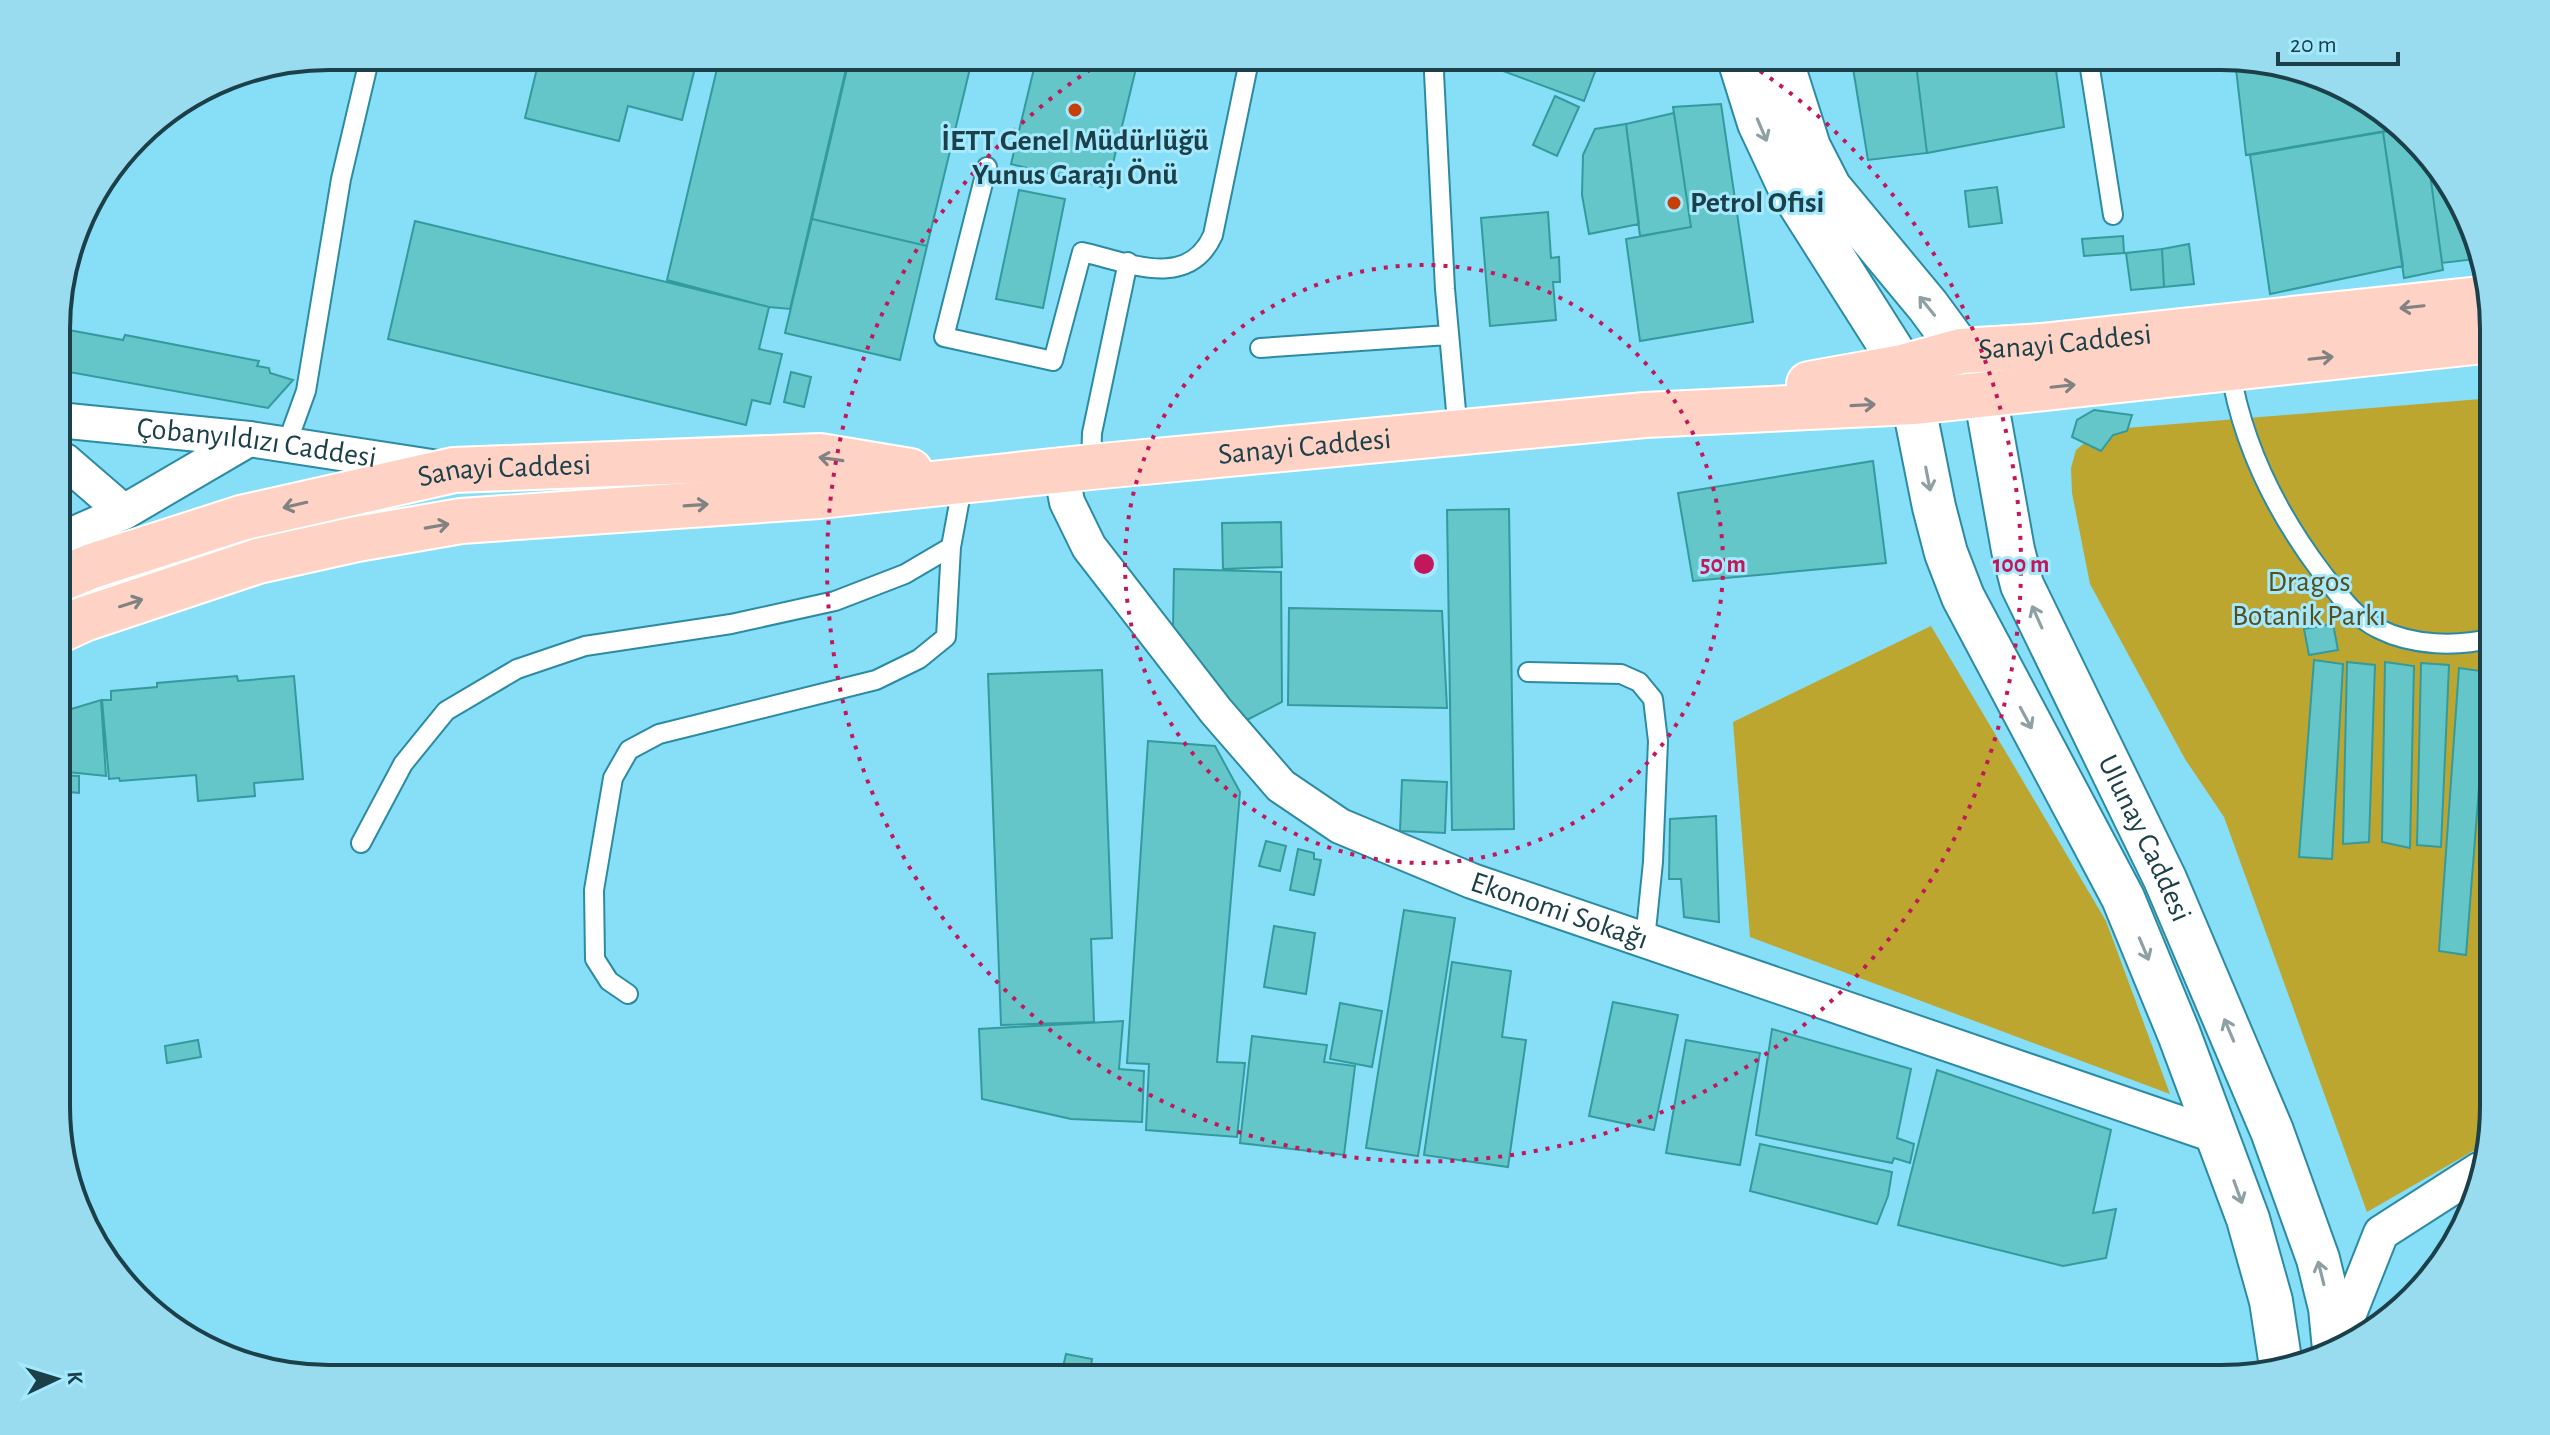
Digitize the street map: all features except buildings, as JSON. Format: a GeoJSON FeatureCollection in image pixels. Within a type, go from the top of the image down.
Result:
{"type":"FeatureCollection","features":[{"type":"Feature","properties":{"kind":"main road","name":"Sanayi Caddesi"},"geometry":{"type":"LineString","coordinates":[[70,625],[258,561],[461,521],[819,496],[1076,468],[1645,415],[1908,384],[1961,351],[2041,346],[2477,299]]}},
{"type":"Feature","properties":{"kind":"main road","name":"Sanayi Caddesi"},"geometry":{"type":"LineString","coordinates":[[1985,394],[2479,341]]}},
{"type":"Feature","properties":{"kind":"main road"},"geometry":{"type":"LineString","coordinates":[[1908,384],[1985,394]]}},
{"type":"Feature","properties":{"kind":"main road","name":"Sanayi Caddesi"},"geometry":{"type":"LineString","coordinates":[[70,575],[241,518],[454,470],[820,456],[963,480]]}},
{"type":"Feature","properties":{"kind":"street"},"geometry":{"type":"LineString","coordinates":[[1742,70],[1759,123],[1790,189],[1908,384]]}},
{"type":"Feature","properties":{"kind":"street","name":"Ulunay Caddesi"},"geometry":{"type":"LineString","coordinates":[[1785,70],[1809,147],[1830,188],[1928,306],[1961,351],[1985,394],[2022,585],[2165,879],[2272,1131],[2318,1259],[2330,1308],[2333,1339]]}},
{"type":"Feature","properties":{"kind":"street","name":"Ulunay Caddesi"},"geometry":{"type":"LineString","coordinates":[[1908,384],[1946,553],[1977,629],[2123,898],[2179,1034],[2248,1219],[2271,1301],[2280,1358]]}},
{"type":"Feature","properties":{"kind":"street","name":"Çobanyıldızı Caddesi"},"geometry":{"type":"LineString","coordinates":[[70,421],[249,439],[454,470]]}},
{"type":"Feature","properties":{"kind":"street"},"geometry":{"type":"LineString","coordinates":[[70,527],[124,512],[249,439]]}},
{"type":"Feature","properties":{"kind":"street"},"geometry":{"type":"LineString","coordinates":[[286,446],[364,489],[379,536]]}},
{"type":"Feature","properties":{"kind":"street"},"geometry":{"type":"LineString","coordinates":[[70,465],[124,512]]}},
{"type":"Feature","properties":{"kind":"street","name":"Ekonomi Sokağı"},"geometry":{"type":"LineString","coordinates":[[1076,468],[1067,502],[1089,547],[1216,711],[1281,786],[1340,826],[1472,881],[2217,1136]]}},
{"type":"Feature","properties":{"kind":"street"},"geometry":{"type":"LineString","coordinates":[[2339,1336],[2381,1233],[2470,1176]]}},
{"type":"Feature","properties":{"kind":"lane"},"geometry":{"type":"LineString","coordinates":[[1434,70],[1448,335],[1458,433]]}},
{"type":"Feature","properties":{"kind":"lane"},"geometry":{"type":"LineString","coordinates":[[2090,70],[2113,215]]}},
{"type":"Feature","properties":{"kind":"lane"},"geometry":{"type":"LineString","coordinates":[[286,446],[306,391],[341,179],[366,71]]}},
{"type":"Feature","properties":{"kind":"lane"},"geometry":{"type":"LineString","coordinates":[[987,167],[944,337],[1053,361],[1082,252],[1156,269],[1181,267],[1193,262],[1209,245],[1247,71]]}},
{"type":"Feature","properties":{"kind":"lane"},"geometry":{"type":"LineString","coordinates":[[1076,468],[1092,433],[1128,262]]}},
{"type":"Feature","properties":{"kind":"lane"},"geometry":{"type":"LineString","coordinates":[[1260,348],[1448,335]]}},
{"type":"Feature","properties":{"kind":"lane"},"geometry":{"type":"LineString","coordinates":[[2230,368],[2236,408],[2254,458],[2302,547],[2344,602],[2377,629],[2399,638],[2422,643],[2479,639]]}},
{"type":"Feature","properties":{"kind":"lane"},"geometry":{"type":"LineString","coordinates":[[628,994],[609,981],[595,959],[594,890],[613,778],[629,750],[659,734],[876,680],[919,659],[946,637],[951,547],[963,480]]}},
{"type":"Feature","properties":{"kind":"lane"},"geometry":{"type":"LineString","coordinates":[[361,843],[403,764],[446,711],[517,669],[585,646],[731,624],[835,601],[905,574],[951,547]]}},
{"type":"Feature","properties":{"kind":"lane"},"geometry":{"type":"LineString","coordinates":[[1528,672],[1621,674],[1639,682],[1653,699],[1657,757],[1653,862],[1645,940]]}},
{"type":"Feature","properties":{"kind":"green space","name":"Dragos Botanik Parkı"},"geometry":{"type":"Polygon","coordinates":[[[2479,399],[2479,1123],[2476,1149],[2367,1212],[2224,817],[2185,759],[2090,584],[2072,493],[2071,468],[2076,450],[2089,439],[2114,429],[2479,399]]]}},
{"type":"Feature","properties":{"kind":"green space"},"geometry":{"type":"Polygon","coordinates":[[[1931,626],[2106,921],[2170,1094],[1750,937],[1733,722],[1931,626]]]}},
{"type":"Feature","properties":{"kind":"place","name":"İETT Genel Müdürlüğü Yunus Garajı Önü"},"geometry":{"type":"Point","coordinates":[1075,110]}},
{"type":"Feature","properties":{"kind":"place","name":"Petrol Ofisi"},"geometry":{"type":"Point","coordinates":[1674,203]}}]}
